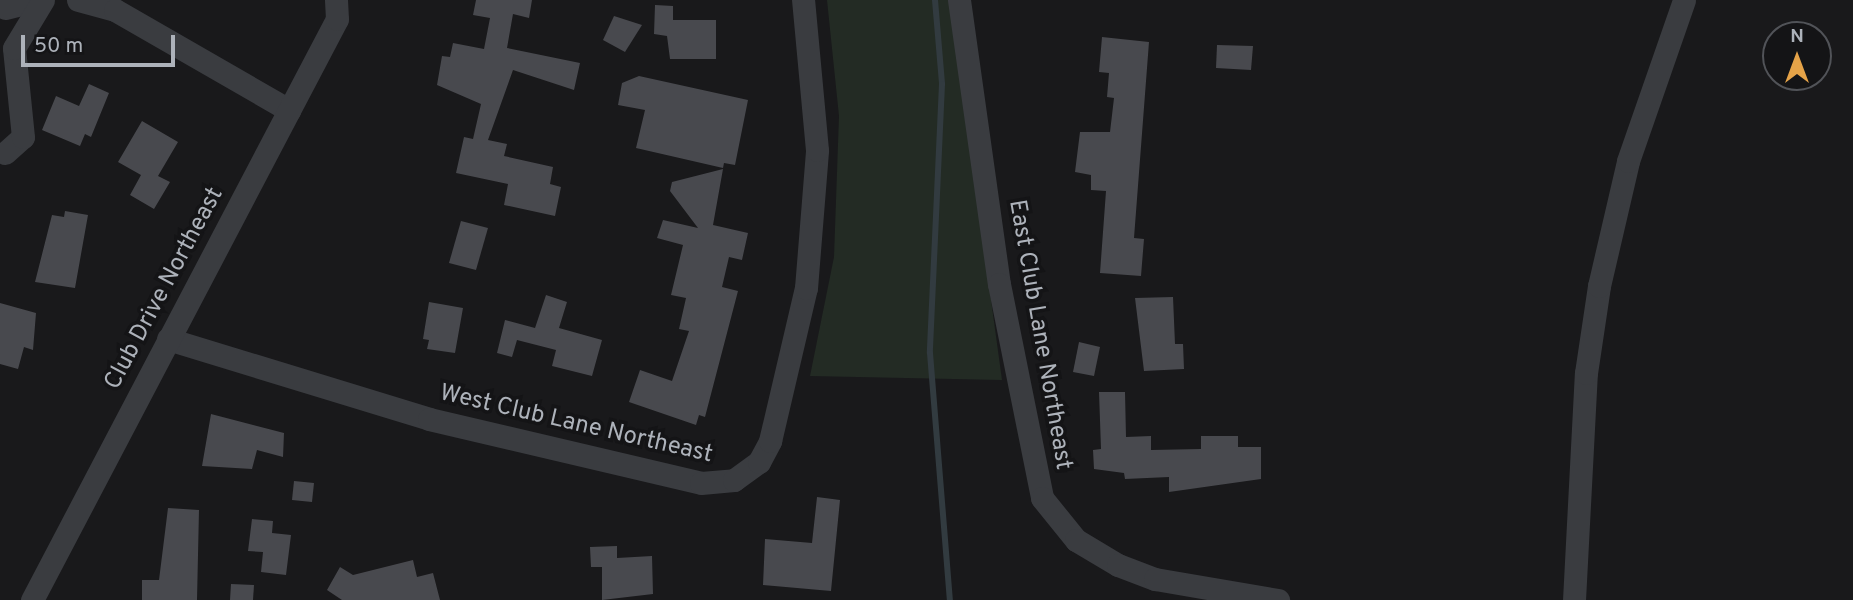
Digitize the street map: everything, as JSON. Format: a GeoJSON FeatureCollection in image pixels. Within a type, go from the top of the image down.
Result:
{"type":"FeatureCollection","features":[{"type":"Feature","properties":{"kind":"street"},"geometry":{"type":"LineString","coordinates":[[5,8],[36,0]]}},
{"type":"Feature","properties":{"kind":"street"},"geometry":{"type":"LineString","coordinates":[[5,153],[23,137],[14,48],[43,0]]}},
{"type":"Feature","properties":{"kind":"street"},"geometry":{"type":"LineString","coordinates":[[78,0],[115,10],[289,110]]}},
{"type":"Feature","properties":{"kind":"street","name":"West Club Lane Northeast"},"geometry":{"type":"LineString","coordinates":[[168,339],[429,419],[701,483],[741,477],[760,462],[770,441],[813,233],[817,150],[803,0]]}},
{"type":"Feature","properties":{"kind":"street","name":"East Club Lane Northeast"},"geometry":{"type":"LineString","coordinates":[[959,0],[999,284],[1042,498],[1076,540],[1118,565],[1155,579],[1278,600]]}},
{"type":"Feature","properties":{"kind":"street"},"geometry":{"type":"LineString","coordinates":[[1574,600],[1586,373],[1599,286],[1628,161],[1684,0]]}},
{"type":"Feature","properties":{"kind":"street","name":"Club Drive Northeast"},"geometry":{"type":"LineString","coordinates":[[32,600],[289,110],[340,6]]}},
{"type":"Feature","properties":{"kind":"shaded area"},"geometry":{"type":"Polygon","coordinates":[[[827,0],[950,0],[1002,380],[810,376],[834,257],[839,116],[827,0]]]}},
{"type":"Feature","properties":{"kind":"building"},"geometry":{"type":"Polygon","coordinates":[[[476,0],[532,0],[529,18],[513,14],[507,48],[580,63],[574,90],[513,70],[488,140],[507,144],[504,156],[553,167],[550,184],[561,187],[555,216],[504,205],[508,184],[456,173],[464,137],[473,139],[481,104],[437,85],[442,56],[450,57],[453,43],[484,49],[490,18],[473,15],[476,0]]]}},
{"type":"Feature","properties":{"kind":"building"},"geometry":{"type":"Polygon","coordinates":[[[655,5],[673,6],[673,20],[716,20],[716,59],[670,59],[667,36],[654,34],[655,5]]]}},
{"type":"Feature","properties":{"kind":"building"},"geometry":{"type":"Polygon","coordinates":[[[614,16],[642,25],[625,52],[603,40],[614,16]]]}},
{"type":"Feature","properties":{"kind":"building"},"geometry":{"type":"Polygon","coordinates":[[[1102,37],[1149,42],[1134,238],[1144,239],[1141,276],[1100,273],[1106,191],[1091,190],[1091,175],[1075,172],[1080,132],[1110,132],[1114,98],[1107,97],[1109,73],[1099,72],[1102,37]]]}},
{"type":"Feature","properties":{"kind":"building"},"geometry":{"type":"Polygon","coordinates":[[[1217,45],[1253,46],[1251,70],[1216,68],[1217,45]]]}},
{"type":"Feature","properties":{"kind":"building"},"geometry":{"type":"Polygon","coordinates":[[[639,76],[748,100],[735,165],[724,163],[723,168],[636,148],[645,110],[618,105],[622,83],[639,76]]]}},
{"type":"Feature","properties":{"kind":"building"},"geometry":{"type":"Polygon","coordinates":[[[89,84],[109,93],[91,137],[85,134],[80,146],[42,130],[56,96],[79,106],[89,84]]]}},
{"type":"Feature","properties":{"kind":"building"},"geometry":{"type":"Polygon","coordinates":[[[142,121],[178,142],[158,176],[170,182],[154,209],[130,195],[141,175],[118,162],[142,121]]]}},
{"type":"Feature","properties":{"kind":"building"},"geometry":{"type":"Polygon","coordinates":[[[723,169],[713,225],[748,233],[742,260],[729,257],[722,287],[738,291],[705,417],[699,415],[696,425],[629,402],[640,370],[672,381],[689,331],[679,329],[686,298],[671,295],[683,245],[657,238],[663,220],[698,228],[670,191],[672,182],[723,169]]]}},
{"type":"Feature","properties":{"kind":"building"},"geometry":{"type":"Polygon","coordinates":[[[65,211],[88,215],[75,288],[35,282],[52,215],[64,217],[65,211]]]}},
{"type":"Feature","properties":{"kind":"building"},"geometry":{"type":"Polygon","coordinates":[[[461,221],[488,228],[476,270],[449,263],[461,221]]]}},
{"type":"Feature","properties":{"kind":"building"},"geometry":{"type":"Polygon","coordinates":[[[546,295],[567,302],[559,328],[602,340],[592,376],[552,366],[556,350],[517,340],[512,357],[497,353],[505,320],[535,328],[546,295]]]}},
{"type":"Feature","properties":{"kind":"building"},"geometry":{"type":"Polygon","coordinates":[[[1173,297],[1175,344],[1183,344],[1184,369],[1144,371],[1135,298],[1173,297]]]}},
{"type":"Feature","properties":{"kind":"building"},"geometry":{"type":"Polygon","coordinates":[[[429,302],[463,308],[455,353],[427,349],[429,340],[423,339],[429,302]]]}},
{"type":"Feature","properties":{"kind":"building"},"geometry":{"type":"Polygon","coordinates":[[[0,303],[36,313],[33,350],[24,347],[18,369],[0,364],[0,303]]]}},
{"type":"Feature","properties":{"kind":"building"},"geometry":{"type":"Polygon","coordinates":[[[1079,342],[1100,347],[1094,376],[1073,372],[1079,342]]]}},
{"type":"Feature","properties":{"kind":"building"},"geometry":{"type":"Polygon","coordinates":[[[1099,392],[1125,392],[1126,437],[1151,436],[1151,450],[1201,449],[1201,436],[1238,436],[1238,447],[1261,447],[1261,479],[1169,492],[1169,477],[1125,479],[1124,473],[1094,469],[1093,450],[1101,449],[1099,392]]]}},
{"type":"Feature","properties":{"kind":"building"},"geometry":{"type":"Polygon","coordinates":[[[211,414],[284,433],[283,457],[257,450],[252,469],[202,466],[211,414]]]}},
{"type":"Feature","properties":{"kind":"building"},"geometry":{"type":"Polygon","coordinates":[[[294,481],[314,483],[312,502],[292,500],[294,481]]]}},
{"type":"Feature","properties":{"kind":"building"},"geometry":{"type":"Polygon","coordinates":[[[817,497],[840,500],[831,591],[763,585],[765,539],[812,543],[817,497]]]}},
{"type":"Feature","properties":{"kind":"building"},"geometry":{"type":"Polygon","coordinates":[[[168,508],[199,510],[197,600],[142,600],[142,580],[159,580],[168,508]]]}},
{"type":"Feature","properties":{"kind":"building"},"geometry":{"type":"Polygon","coordinates":[[[252,519],[273,521],[272,533],[291,535],[286,575],[261,572],[263,552],[248,551],[252,519]]]}},
{"type":"Feature","properties":{"kind":"building"},"geometry":{"type":"Polygon","coordinates":[[[617,546],[617,558],[652,556],[653,594],[602,600],[602,567],[591,567],[590,547],[617,546]]]}},
{"type":"Feature","properties":{"kind":"building"},"geometry":{"type":"Polygon","coordinates":[[[413,560],[417,577],[433,573],[440,600],[342,600],[327,590],[340,567],[353,575],[413,560]]]}},
{"type":"Feature","properties":{"kind":"building"},"geometry":{"type":"Polygon","coordinates":[[[231,584],[254,585],[253,600],[230,600],[231,584]]]}},
{"type":"Feature","properties":{"kind":"waterway"},"geometry":{"type":"LineString","coordinates":[[935,0],[942,84],[930,353],[950,600]]}}]}
